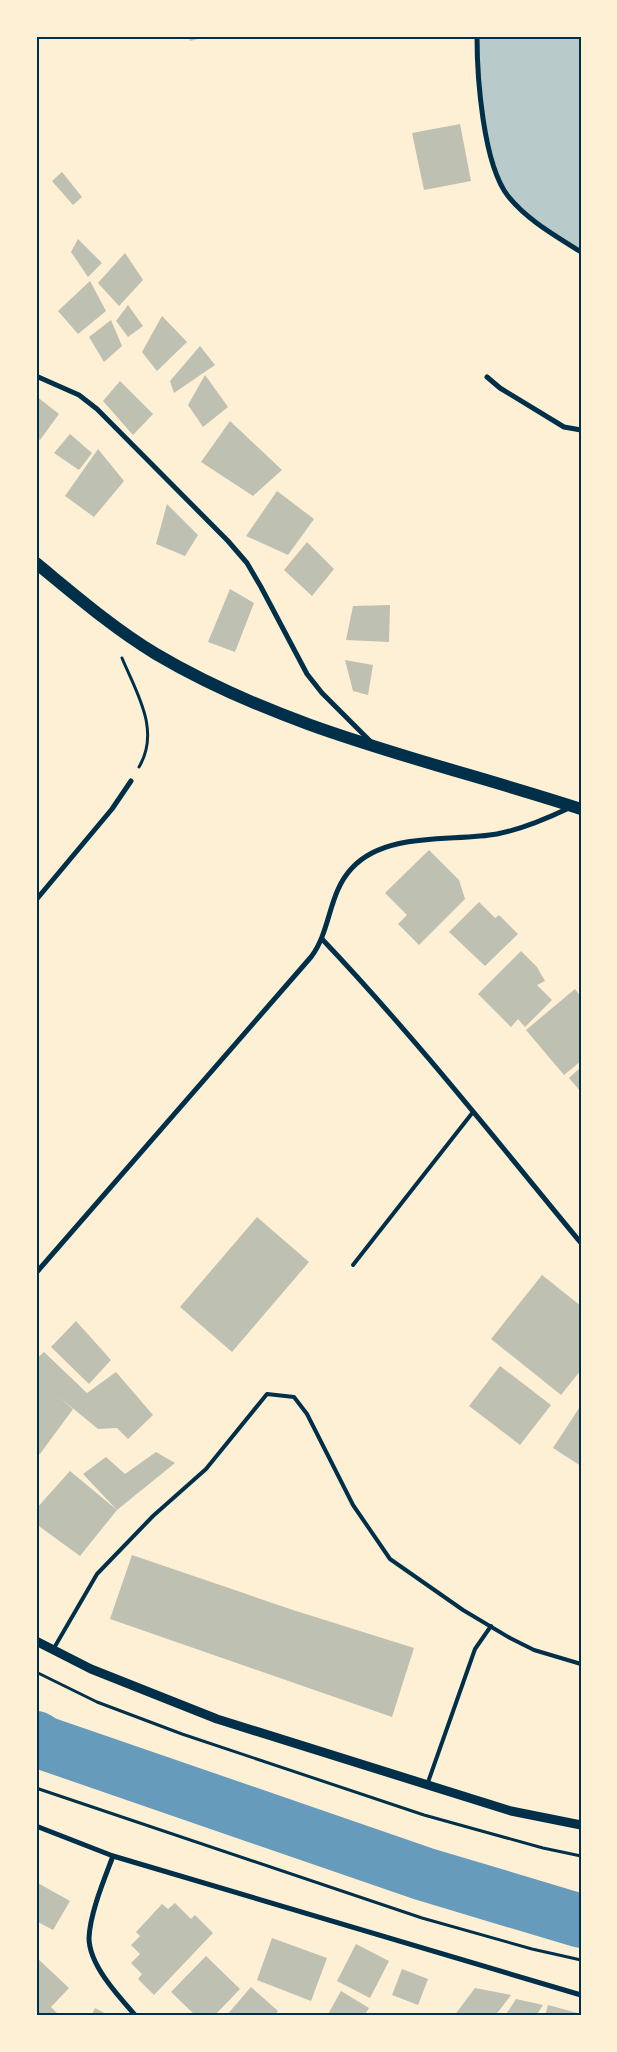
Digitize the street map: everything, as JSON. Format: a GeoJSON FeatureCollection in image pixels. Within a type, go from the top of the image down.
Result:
{"type":"FeatureCollection","features":[{"type":"Feature","properties":{"kind":"main road"},"geometry":{"type":"LineString","coordinates":[[36,563],[116,628],[156,654],[233,693],[303,723],[377,748],[577,807]]}},
{"type":"Feature","properties":{"kind":"street"},"geometry":{"type":"LineString","coordinates":[[477,36],[477,61],[489,151],[507,195],[534,220],[581,252]]}},
{"type":"Feature","properties":{"kind":"street"},"geometry":{"type":"LineString","coordinates":[[36,376],[79,395],[97,409],[228,541],[247,564],[261,587],[307,674],[322,693],[377,748]]}},
{"type":"Feature","properties":{"kind":"street"},"geometry":{"type":"LineString","coordinates":[[486,377],[500,388],[564,427],[581,430]]}},
{"type":"Feature","properties":{"kind":"street"},"geometry":{"type":"LineString","coordinates":[[36,900],[112,809],[131,781]]}},
{"type":"Feature","properties":{"kind":"street"},"geometry":{"type":"LineString","coordinates":[[36,1273],[318,948],[340,885],[352,868],[368,855],[392,844],[510,831],[577,807]]}},
{"type":"Feature","properties":{"kind":"street"},"geometry":{"type":"LineString","coordinates":[[322,939],[393,1017],[581,1243]]}},
{"type":"Feature","properties":{"kind":"street"},"geometry":{"type":"LineString","coordinates":[[36,1640],[53,1650],[139,1689],[217,1720],[511,1811],[581,1825]]}},
{"type":"Feature","properties":{"kind":"street"},"geometry":{"type":"LineString","coordinates":[[36,1826],[112,1856],[581,1995]]}},
{"type":"Feature","properties":{"kind":"street"},"geometry":{"type":"LineString","coordinates":[[112,1856],[92,1919],[89,1938],[92,1954],[98,1967],[136,2016]]}},
{"type":"Feature","properties":{"kind":"lane"},"geometry":{"type":"LineString","coordinates":[[353,1265],[473,1112]]}},
{"type":"Feature","properties":{"kind":"lane"},"geometry":{"type":"LineString","coordinates":[[53,1650],[97,1574],[153,1516],[206,1470],[267,1394],[294,1397],[307,1414],[353,1505],[390,1559],[463,1610],[534,1650],[581,1664]]}},
{"type":"Feature","properties":{"kind":"lane"},"geometry":{"type":"LineString","coordinates":[[427,1785],[475,1649],[491,1626]]}},
{"type":"Feature","properties":{"kind":"path"},"geometry":{"type":"LineString","coordinates":[[116,628],[119,653],[147,718],[149,731],[148,747],[131,781]]}},
{"type":"Feature","properties":{"kind":"path"},"geometry":{"type":"LineString","coordinates":[[36,1672],[97,1702],[192,1737],[424,1815],[581,1856]]}},
{"type":"Feature","properties":{"kind":"path"},"geometry":{"type":"LineString","coordinates":[[36,1788],[422,1918],[532,1949],[581,1960]]}},
{"type":"Feature","properties":{"kind":"shaded area"},"geometry":{"type":"Polygon","coordinates":[[[477,36],[581,36],[581,252],[519,208],[499,178],[484,121],[477,36]]]}},
{"type":"Feature","properties":{"kind":"building"},"geometry":{"type":"Polygon","coordinates":[[[188,36],[205,36],[205,37],[190,41],[188,36]]]}},
{"type":"Feature","properties":{"kind":"building"},"geometry":{"type":"Polygon","coordinates":[[[460,124],[471,181],[424,190],[412,133],[460,124]]]}},
{"type":"Feature","properties":{"kind":"building"},"geometry":{"type":"Polygon","coordinates":[[[62,172],[82,197],[73,205],[52,181],[62,172]]]}},
{"type":"Feature","properties":{"kind":"building"},"geometry":{"type":"Polygon","coordinates":[[[78,239],[102,263],[88,277],[71,252],[78,239]]]}},
{"type":"Feature","properties":{"kind":"building"},"geometry":{"type":"Polygon","coordinates":[[[125,253],[143,280],[119,306],[98,283],[125,253]]]}},
{"type":"Feature","properties":{"kind":"building"},"geometry":{"type":"Polygon","coordinates":[[[90,281],[106,311],[78,334],[58,311],[90,281]]]}},
{"type":"Feature","properties":{"kind":"building"},"geometry":{"type":"Polygon","coordinates":[[[128,305],[143,326],[128,337],[116,321],[128,305]]]}},
{"type":"Feature","properties":{"kind":"building"},"geometry":{"type":"Polygon","coordinates":[[[162,316],[187,342],[157,371],[142,352],[162,316]]]}},
{"type":"Feature","properties":{"kind":"building"},"geometry":{"type":"Polygon","coordinates":[[[111,320],[122,346],[104,362],[89,337],[111,320]]]}},
{"type":"Feature","properties":{"kind":"building"},"geometry":{"type":"Polygon","coordinates":[[[200,346],[215,365],[174,393],[170,381],[200,346]]]}},
{"type":"Feature","properties":{"kind":"building"},"geometry":{"type":"Polygon","coordinates":[[[205,375],[228,407],[203,427],[188,405],[205,375]]]}},
{"type":"Feature","properties":{"kind":"building"},"geometry":{"type":"Polygon","coordinates":[[[120,381],[153,414],[133,435],[103,401],[120,381]]]}},
{"type":"Feature","properties":{"kind":"building"},"geometry":{"type":"Polygon","coordinates":[[[36,396],[59,414],[40,440],[36,437],[36,396]]]}},
{"type":"Feature","properties":{"kind":"building"},"geometry":{"type":"Polygon","coordinates":[[[230,421],[282,470],[253,496],[201,462],[230,421]]]}},
{"type":"Feature","properties":{"kind":"building"},"geometry":{"type":"Polygon","coordinates":[[[70,434],[92,453],[79,470],[54,453],[70,434]]]}},
{"type":"Feature","properties":{"kind":"building"},"geometry":{"type":"Polygon","coordinates":[[[98,449],[124,481],[94,517],[65,496],[98,449]]]}},
{"type":"Feature","properties":{"kind":"building"},"geometry":{"type":"Polygon","coordinates":[[[277,491],[314,519],[288,555],[246,536],[277,491]]]}},
{"type":"Feature","properties":{"kind":"building"},"geometry":{"type":"Polygon","coordinates":[[[167,504],[198,535],[185,556],[156,544],[167,504]]]}},
{"type":"Feature","properties":{"kind":"building"},"geometry":{"type":"Polygon","coordinates":[[[307,542],[334,569],[312,596],[284,570],[307,542]]]}},
{"type":"Feature","properties":{"kind":"building"},"geometry":{"type":"Polygon","coordinates":[[[230,589],[254,603],[235,652],[208,642],[230,589]]]}},
{"type":"Feature","properties":{"kind":"building"},"geometry":{"type":"Polygon","coordinates":[[[390,605],[389,642],[346,640],[353,606],[390,605]]]}},
{"type":"Feature","properties":{"kind":"building"},"geometry":{"type":"Polygon","coordinates":[[[345,660],[373,665],[368,695],[353,691],[345,660]]]}},
{"type":"Feature","properties":{"kind":"building"},"geometry":{"type":"Polygon","coordinates":[[[429,850],[459,880],[465,899],[419,945],[398,924],[407,915],[385,893],[429,850]]]}},
{"type":"Feature","properties":{"kind":"building"},"geometry":{"type":"Polygon","coordinates":[[[479,902],[495,918],[499,915],[518,934],[485,966],[449,932],[479,902]]]}},
{"type":"Feature","properties":{"kind":"building"},"geometry":{"type":"Polygon","coordinates":[[[521,951],[537,967],[545,981],[537,985],[552,1000],[525,1027],[518,1019],[511,1027],[478,994],[521,951]]]}},
{"type":"Feature","properties":{"kind":"building"},"geometry":{"type":"Polygon","coordinates":[[[575,989],[581,997],[581,1061],[564,1075],[526,1030],[575,989]]]}},
{"type":"Feature","properties":{"kind":"building"},"geometry":{"type":"Polygon","coordinates":[[[581,1067],[581,1092],[569,1078],[581,1067]]]}},
{"type":"Feature","properties":{"kind":"building"},"geometry":{"type":"Polygon","coordinates":[[[257,1217],[309,1262],[232,1352],[180,1307],[257,1217]]]}},
{"type":"Feature","properties":{"kind":"building"},"geometry":{"type":"Polygon","coordinates":[[[542,1275],[581,1306],[581,1370],[561,1395],[491,1339],[542,1275]]]}},
{"type":"Feature","properties":{"kind":"building"},"geometry":{"type":"Polygon","coordinates":[[[76,1321],[111,1360],[89,1384],[51,1347],[76,1321]]]}},
{"type":"Feature","properties":{"kind":"building"},"geometry":{"type":"Polygon","coordinates":[[[44,1352],[87,1393],[116,1372],[153,1415],[128,1439],[117,1428],[98,1429],[58,1396],[73,1409],[40,1454],[36,1452],[36,1359],[44,1352]]]}},
{"type":"Feature","properties":{"kind":"building"},"geometry":{"type":"Polygon","coordinates":[[[500,1366],[551,1405],[520,1445],[469,1406],[500,1366]]]}},
{"type":"Feature","properties":{"kind":"building"},"geometry":{"type":"Polygon","coordinates":[[[581,1405],[581,1466],[553,1448],[581,1405]]]}},
{"type":"Feature","properties":{"kind":"building"},"geometry":{"type":"Polygon","coordinates":[[[156,1452],[175,1463],[117,1510],[83,1474],[106,1457],[125,1474],[156,1452]]]}},
{"type":"Feature","properties":{"kind":"building"},"geometry":{"type":"Polygon","coordinates":[[[70,1471],[117,1510],[80,1556],[36,1524],[36,1509],[70,1471]]]}},
{"type":"Feature","properties":{"kind":"building"},"geometry":{"type":"Polygon","coordinates":[[[132,1555],[293,1610],[414,1648],[392,1717],[110,1619],[132,1555]]]}},
{"type":"Feature","properties":{"kind":"building"},"geometry":{"type":"Polygon","coordinates":[[[36,1882],[70,1901],[53,1930],[36,1921],[36,1882]]]}},
{"type":"Feature","properties":{"kind":"building"},"geometry":{"type":"Polygon","coordinates":[[[175,1903],[191,1919],[195,1915],[213,1933],[154,1995],[138,1979],[142,1974],[131,1963],[140,1954],[131,1945],[140,1936],[136,1932],[162,1904],[168,1909],[175,1903]]]}},
{"type":"Feature","properties":{"kind":"building"},"geometry":{"type":"Polygon","coordinates":[[[272,1938],[327,1958],[311,2001],[257,1980],[272,1938]]]}},
{"type":"Feature","properties":{"kind":"building"},"geometry":{"type":"Polygon","coordinates":[[[356,1944],[389,1961],[370,1998],[337,1981],[356,1944]]]}},
{"type":"Feature","properties":{"kind":"building"},"geometry":{"type":"Polygon","coordinates":[[[206,1956],[240,1989],[214,2016],[196,2016],[171,1992],[206,1956]]]}},
{"type":"Feature","properties":{"kind":"building"},"geometry":{"type":"Polygon","coordinates":[[[37,1958],[69,1988],[51,2007],[60,2016],[36,2016],[37,1958]]]}},
{"type":"Feature","properties":{"kind":"building"},"geometry":{"type":"Polygon","coordinates":[[[402,1969],[428,1979],[418,2005],[392,1995],[402,1969]]]}},
{"type":"Feature","properties":{"kind":"building"},"geometry":{"type":"Polygon","coordinates":[[[251,1987],[278,2011],[274,2016],[226,2016],[251,1987]]]}},
{"type":"Feature","properties":{"kind":"building"},"geometry":{"type":"Polygon","coordinates":[[[475,1988],[511,1995],[495,2016],[454,2016],[475,1988]]]}},
{"type":"Feature","properties":{"kind":"building"},"geometry":{"type":"Polygon","coordinates":[[[341,1991],[369,2008],[364,2016],[327,2016],[341,1991]]]}},
{"type":"Feature","properties":{"kind":"building"},"geometry":{"type":"Polygon","coordinates":[[[516,1999],[543,2005],[536,2016],[505,2016],[516,1999]]]}},
{"type":"Feature","properties":{"kind":"building"},"geometry":{"type":"Polygon","coordinates":[[[548,2005],[581,2014],[581,2016],[545,2016],[548,2005]]]}},
{"type":"Feature","properties":{"kind":"building"},"geometry":{"type":"Polygon","coordinates":[[[95,2008],[110,2016],[91,2016],[95,2008]]]}},
{"type":"Feature","properties":{"kind":"waterway"},"geometry":{"type":"LineString","coordinates":[[36,1738],[44,1743],[424,1874],[581,1921]]}}]}
